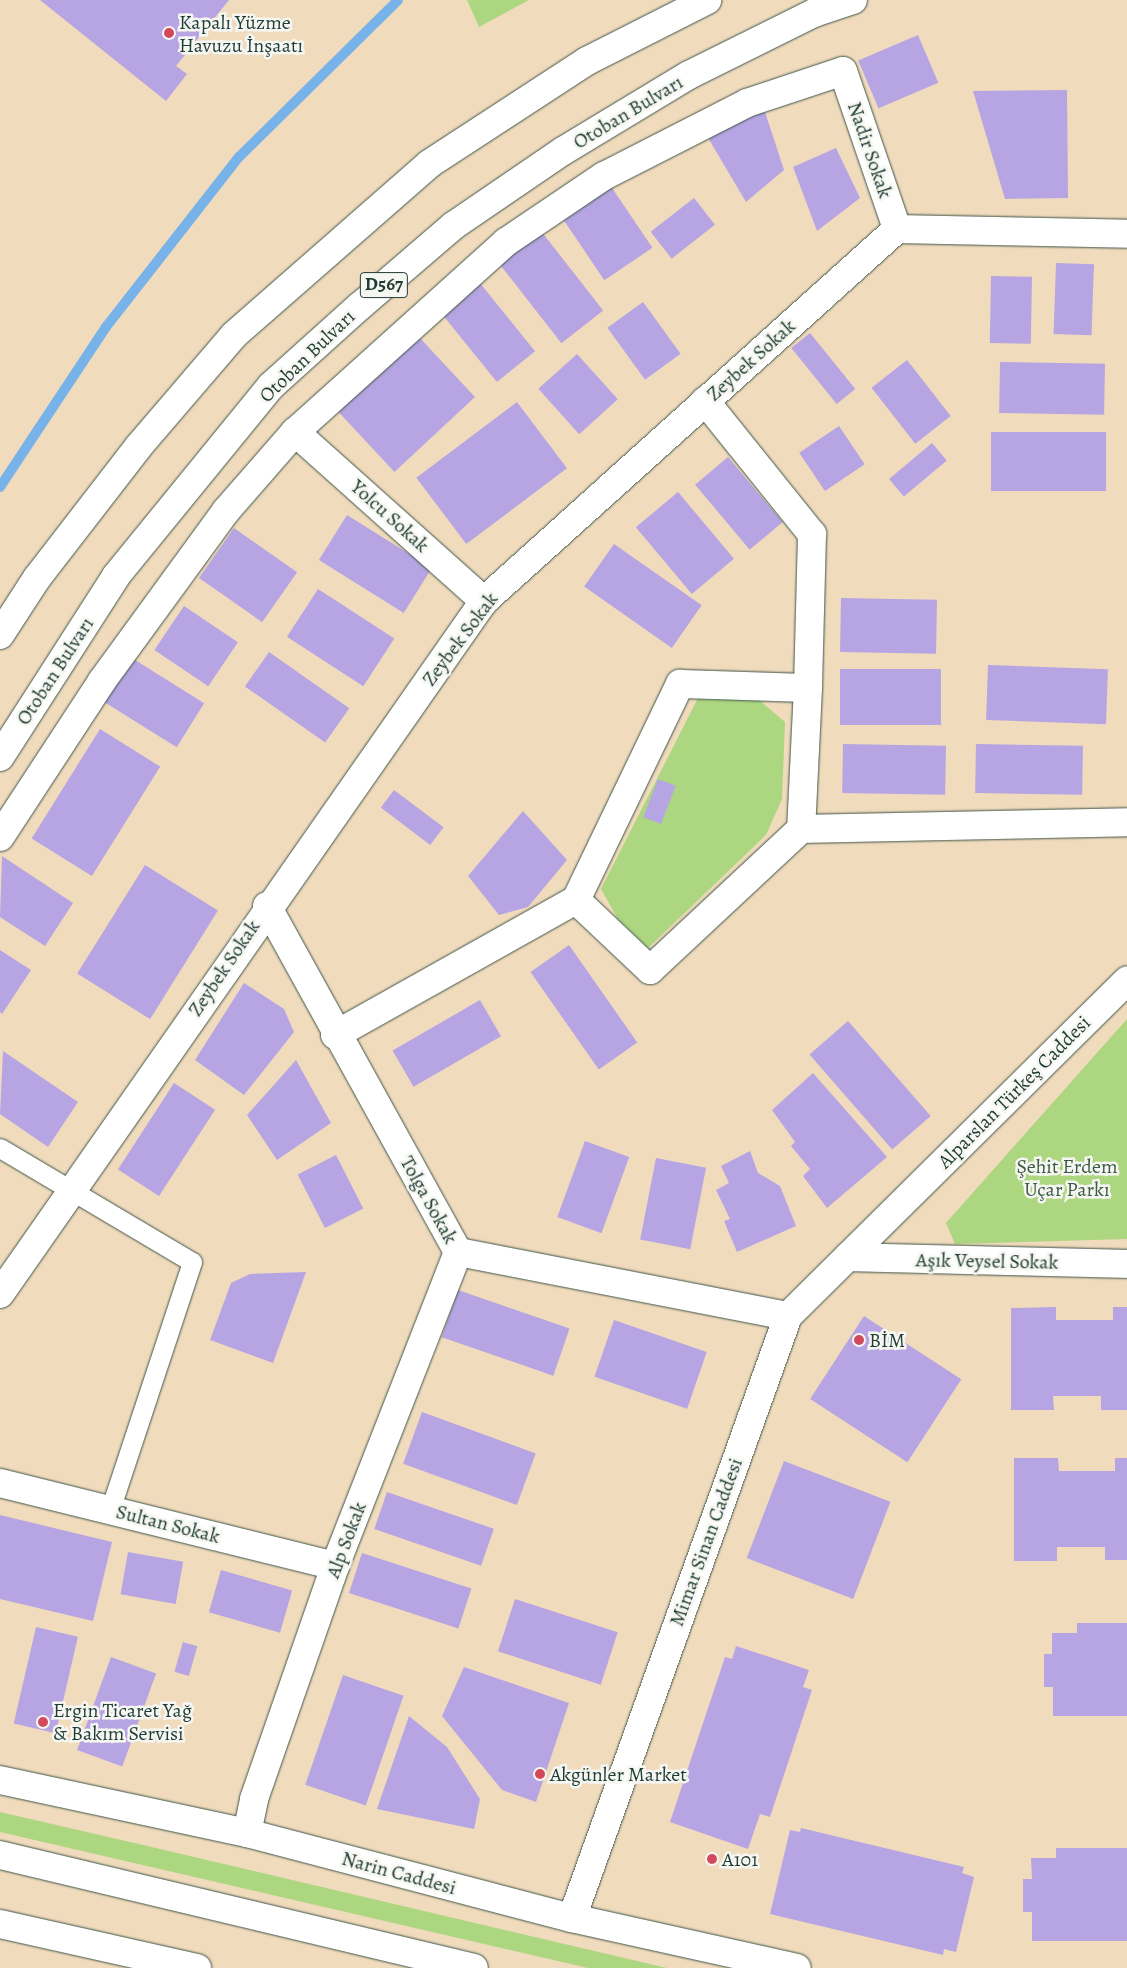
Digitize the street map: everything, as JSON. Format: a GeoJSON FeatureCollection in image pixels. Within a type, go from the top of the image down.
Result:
{"type":"FeatureCollection","features":[{"type":"Feature","properties":{"kind":"main road"},"geometry":{"type":"LineString","coordinates":[[0,635],[37,578],[133,454],[234,334],[429,164],[587,61],[708,0]]}},
{"type":"Feature","properties":{"kind":"main road","name":"Otoban Bulvarı"},"geometry":{"type":"LineString","coordinates":[[0,757],[116,576],[271,386],[360,306],[453,226],[563,151],[689,75],[814,14],[854,0]]}},
{"type":"Feature","properties":{"kind":"main road","name":"Nadir Sokak"},"geometry":{"type":"LineString","coordinates":[[295,432],[489,254],[604,176],[747,103],[844,71],[897,229]]}},
{"type":"Feature","properties":{"kind":"main road"},"geometry":{"type":"LineString","coordinates":[[897,229],[1127,234]]}},
{"type":"Feature","properties":{"kind":"main road","name":"Zeybek Sokak"},"geometry":{"type":"LineString","coordinates":[[0,1294],[267,906],[484,601],[897,229]]}},
{"type":"Feature","properties":{"kind":"main road"},"geometry":{"type":"LineString","coordinates":[[705,401],[812,534],[808,688],[801,829]]}},
{"type":"Feature","properties":{"kind":"main road"},"geometry":{"type":"LineString","coordinates":[[0,837],[118,658],[226,511],[295,432]]}},
{"type":"Feature","properties":{"kind":"main road","name":"Yolcu Sokak"},"geometry":{"type":"LineString","coordinates":[[295,432],[484,601]]}},
{"type":"Feature","properties":{"kind":"main road"},"geometry":{"type":"LineString","coordinates":[[335,1035],[576,900],[680,684],[808,688]]}},
{"type":"Feature","properties":{"kind":"main road"},"geometry":{"type":"LineString","coordinates":[[576,900],[650,970],[801,829],[1127,822]]}},
{"type":"Feature","properties":{"kind":"main road","name":"Tolga Sokak"},"geometry":{"type":"LineString","coordinates":[[267,906],[335,1035],[458,1252],[788,1316]]}},
{"type":"Feature","properties":{"kind":"main road","name":"Alparslan Türkeş Caddesi"},"geometry":{"type":"LineString","coordinates":[[901,1204],[1127,981]]}},
{"type":"Feature","properties":{"kind":"main road","name":"Mimar Sinan Caddesi"},"geometry":{"type":"LineString","coordinates":[[572,1918],[788,1316],[901,1204]]}},
{"type":"Feature","properties":{"kind":"main road","name":"Alp Sokak"},"geometry":{"type":"LineString","coordinates":[[247,1832],[254,1799],[335,1566],[458,1252]]}},
{"type":"Feature","properties":{"kind":"main road","name":"Aşık Veysel Sokak"},"geometry":{"type":"LineString","coordinates":[[848,1257],[1127,1264]]}},
{"type":"Feature","properties":{"kind":"main road","name":"Sultan Sokak"},"geometry":{"type":"LineString","coordinates":[[0,1483],[335,1566]]}},
{"type":"Feature","properties":{"kind":"main road","name":"Narin Caddesi"},"geometry":{"type":"LineString","coordinates":[[0,1780],[247,1832],[572,1918],[797,1968]]}},
{"type":"Feature","properties":{"kind":"main road"},"geometry":{"type":"LineString","coordinates":[[0,1856],[474,1968]]}},
{"type":"Feature","properties":{"kind":"main road"},"geometry":{"type":"LineString","coordinates":[[0,1924],[197,1968]]}},
{"type":"Feature","properties":{"kind":"lane"},"geometry":{"type":"LineString","coordinates":[[0,1148],[71,1192],[192,1262],[110,1510]]}},
{"type":"Feature","properties":{"kind":"green space"},"geometry":{"type":"Polygon","coordinates":[[[467,0],[529,0],[479,27],[467,0]]]}},
{"type":"Feature","properties":{"kind":"green space"},"geometry":{"type":"Polygon","coordinates":[[[698,698],[758,699],[785,722],[782,799],[766,835],[648,948],[618,919],[601,889],[698,698]]]}},
{"type":"Feature","properties":{"kind":"green space","name":"Şehit Erdem Uçar Parkı"},"geometry":{"type":"Polygon","coordinates":[[[1127,1019],[1127,1239],[955,1244],[946,1223],[1127,1019]]]}},
{"type":"Feature","properties":{"kind":"green space"},"geometry":{"type":"Polygon","coordinates":[[[0,1812],[667,1968],[588,1968],[0,1832],[0,1812]]]}},
{"type":"Feature","properties":{"kind":"building"},"geometry":{"type":"Polygon","coordinates":[[[40,0],[229,0],[176,66],[187,74],[166,101],[40,0]]]}},
{"type":"Feature","properties":{"kind":"building"},"geometry":{"type":"Polygon","coordinates":[[[918,35],[938,83],[878,108],[858,60],[918,35]]]}},
{"type":"Feature","properties":{"kind":"building"},"geometry":{"type":"Polygon","coordinates":[[[1067,90],[1068,198],[1005,199],[973,91],[1067,90]]]}},
{"type":"Feature","properties":{"kind":"building"},"geometry":{"type":"Polygon","coordinates":[[[764,109],[784,170],[746,202],[707,136],[764,109]]]}},
{"type":"Feature","properties":{"kind":"building"},"geometry":{"type":"Polygon","coordinates":[[[836,148],[860,198],[817,231],[793,167],[836,148]]]}},
{"type":"Feature","properties":{"kind":"building"},"geometry":{"type":"Polygon","coordinates":[[[606,179],[652,248],[604,280],[558,211],[606,179]]]}},
{"type":"Feature","properties":{"kind":"building"},"geometry":{"type":"Polygon","coordinates":[[[694,198],[715,225],[672,259],[651,232],[694,198]]]}},
{"type":"Feature","properties":{"kind":"building"},"geometry":{"type":"Polygon","coordinates":[[[541,231],[603,311],[561,343],[499,264],[541,231]]]}},
{"type":"Feature","properties":{"kind":"building"},"geometry":{"type":"Polygon","coordinates":[[[1056,263],[1094,264],[1091,335],[1054,334],[1056,263]]]}},
{"type":"Feature","properties":{"kind":"building"},"geometry":{"type":"Polygon","coordinates":[[[991,276],[1032,277],[1031,344],[990,343],[991,276]]]}},
{"type":"Feature","properties":{"kind":"building"},"geometry":{"type":"Polygon","coordinates":[[[479,282],[535,351],[497,382],[441,313],[479,282]]]}},
{"type":"Feature","properties":{"kind":"building"},"geometry":{"type":"Polygon","coordinates":[[[643,302],[681,354],[645,380],[607,328],[643,302]]]}},
{"type":"Feature","properties":{"kind":"building"},"geometry":{"type":"Polygon","coordinates":[[[810,333],[855,389],[837,404],[791,348],[810,333]]]}},
{"type":"Feature","properties":{"kind":"building"},"geometry":{"type":"Polygon","coordinates":[[[419,337],[475,397],[394,472],[339,412],[419,337]]]}},
{"type":"Feature","properties":{"kind":"building"},"geometry":{"type":"Polygon","coordinates":[[[577,354],[618,399],[579,434],[538,389],[577,354]]]}},
{"type":"Feature","properties":{"kind":"building"},"geometry":{"type":"Polygon","coordinates":[[[907,360],[951,416],[915,444],[872,388],[907,360]]]}},
{"type":"Feature","properties":{"kind":"building"},"geometry":{"type":"Polygon","coordinates":[[[1000,362],[1105,364],[1104,415],[999,413],[1000,362]]]}},
{"type":"Feature","properties":{"kind":"building"},"geometry":{"type":"Polygon","coordinates":[[[517,402],[567,468],[466,544],[416,478],[517,402]]]}},
{"type":"Feature","properties":{"kind":"building"},"geometry":{"type":"Polygon","coordinates":[[[839,426],[865,464],[825,491],[799,453],[839,426]]]}},
{"type":"Feature","properties":{"kind":"building"},"geometry":{"type":"Polygon","coordinates":[[[991,432],[1106,432],[1106,491],[991,491],[991,432]]]}},
{"type":"Feature","properties":{"kind":"building"},"geometry":{"type":"Polygon","coordinates":[[[932,443],[947,461],[904,497],[889,479],[932,443]]]}},
{"type":"Feature","properties":{"kind":"building"},"geometry":{"type":"Polygon","coordinates":[[[728,457],[783,522],[750,550],[695,485],[728,457]]]}},
{"type":"Feature","properties":{"kind":"building"},"geometry":{"type":"Polygon","coordinates":[[[678,492],[734,559],[692,594],[636,527],[678,492]]]}},
{"type":"Feature","properties":{"kind":"building"},"geometry":{"type":"Polygon","coordinates":[[[347,515],[432,568],[404,613],[319,560],[347,515]]]}},
{"type":"Feature","properties":{"kind":"building"},"geometry":{"type":"Polygon","coordinates":[[[234,528],[297,572],[262,622],[199,578],[234,528]]]}},
{"type":"Feature","properties":{"kind":"building"},"geometry":{"type":"Polygon","coordinates":[[[614,544],[702,605],[672,648],[584,587],[614,544]]]}},
{"type":"Feature","properties":{"kind":"building"},"geometry":{"type":"Polygon","coordinates":[[[318,589],[394,639],[363,686],[287,637],[318,589]]]}},
{"type":"Feature","properties":{"kind":"building"},"geometry":{"type":"Polygon","coordinates":[[[841,598],[937,600],[936,654],[840,652],[841,598]]]}},
{"type":"Feature","properties":{"kind":"building"},"geometry":{"type":"Polygon","coordinates":[[[184,606],[238,642],[208,686],[154,650],[184,606]]]}},
{"type":"Feature","properties":{"kind":"building"},"geometry":{"type":"Polygon","coordinates":[[[269,652],[349,708],[325,743],[245,686],[269,652]]]}},
{"type":"Feature","properties":{"kind":"building"},"geometry":{"type":"Polygon","coordinates":[[[127,655],[204,703],[177,747],[99,699],[127,655]]]}},
{"type":"Feature","properties":{"kind":"building"},"geometry":{"type":"Polygon","coordinates":[[[988,665],[1108,669],[1106,724],[986,720],[988,665]]]}},
{"type":"Feature","properties":{"kind":"building"},"geometry":{"type":"Polygon","coordinates":[[[840,669],[941,669],[941,725],[840,725],[840,669]]]}},
{"type":"Feature","properties":{"kind":"building"},"geometry":{"type":"Polygon","coordinates":[[[100,729],[160,767],[92,876],[32,838],[100,729]]]}},
{"type":"Feature","properties":{"kind":"building"},"geometry":{"type":"Polygon","coordinates":[[[843,744],[946,746],[945,795],[842,793],[843,744]]]}},
{"type":"Feature","properties":{"kind":"building"},"geometry":{"type":"Polygon","coordinates":[[[976,744],[1083,746],[1082,795],[975,793],[976,744]]]}},
{"type":"Feature","properties":{"kind":"building"},"geometry":{"type":"Polygon","coordinates":[[[658,779],[676,786],[661,824],[643,817],[658,779]]]}},
{"type":"Feature","properties":{"kind":"building"},"geometry":{"type":"Polygon","coordinates":[[[394,790],[444,827],[430,845],[381,808],[394,790]]]}},
{"type":"Feature","properties":{"kind":"building"},"geometry":{"type":"Polygon","coordinates":[[[523,811],[567,860],[528,907],[499,915],[468,876],[523,811]]]}},
{"type":"Feature","properties":{"kind":"building"},"geometry":{"type":"Polygon","coordinates":[[[2,856],[73,903],[45,946],[0,917],[2,856]]]}},
{"type":"Feature","properties":{"kind":"building"},"geometry":{"type":"Polygon","coordinates":[[[145,865],[218,911],[150,1019],[77,974],[145,865]]]}},
{"type":"Feature","properties":{"kind":"building"},"geometry":{"type":"Polygon","coordinates":[[[569,945],[637,1042],[599,1069],[530,972],[569,945]]]}},
{"type":"Feature","properties":{"kind":"building"},"geometry":{"type":"Polygon","coordinates":[[[0,950],[31,970],[2,1014],[0,1012],[0,950]]]}},
{"type":"Feature","properties":{"kind":"building"},"geometry":{"type":"Polygon","coordinates":[[[244,983],[284,1009],[294,1032],[244,1095],[195,1060],[244,983]]]}},
{"type":"Feature","properties":{"kind":"building"},"geometry":{"type":"Polygon","coordinates":[[[480,1000],[501,1036],[414,1087],[393,1050],[480,1000]]]}},
{"type":"Feature","properties":{"kind":"building"},"geometry":{"type":"Polygon","coordinates":[[[848,1021],[931,1116],[892,1150],[810,1054],[848,1021]]]}},
{"type":"Feature","properties":{"kind":"building"},"geometry":{"type":"Polygon","coordinates":[[[3,1051],[78,1102],[48,1147],[0,1114],[3,1051]]]}},
{"type":"Feature","properties":{"kind":"building"},"geometry":{"type":"Polygon","coordinates":[[[296,1060],[331,1123],[277,1160],[247,1115],[296,1060]]]}},
{"type":"Feature","properties":{"kind":"building"},"geometry":{"type":"Polygon","coordinates":[[[813,1073],[887,1157],[827,1208],[803,1176],[810,1169],[791,1146],[795,1142],[772,1110],[813,1073]]]}},
{"type":"Feature","properties":{"kind":"building"},"geometry":{"type":"Polygon","coordinates":[[[174,1083],[215,1110],[159,1196],[118,1169],[174,1083]]]}},
{"type":"Feature","properties":{"kind":"building"},"geometry":{"type":"Polygon","coordinates":[[[585,1141],[629,1157],[601,1233],[557,1217],[585,1141]]]}},
{"type":"Feature","properties":{"kind":"building"},"geometry":{"type":"Polygon","coordinates":[[[750,1151],[758,1173],[780,1186],[796,1226],[737,1252],[724,1221],[730,1219],[716,1190],[729,1183],[721,1166],[750,1151]]]}},
{"type":"Feature","properties":{"kind":"building"},"geometry":{"type":"Polygon","coordinates":[[[336,1155],[363,1208],[325,1228],[298,1175],[336,1155]]]}},
{"type":"Feature","properties":{"kind":"building"},"geometry":{"type":"Polygon","coordinates":[[[656,1158],[706,1168],[690,1249],[640,1239],[656,1158]]]}},
{"type":"Feature","properties":{"kind":"building"},"geometry":{"type":"Polygon","coordinates":[[[306,1272],[273,1363],[210,1340],[231,1283],[250,1274],[306,1272]]]}},
{"type":"Feature","properties":{"kind":"building"},"geometry":{"type":"Polygon","coordinates":[[[458,1290],[570,1328],[553,1376],[442,1337],[458,1290]]]}},
{"type":"Feature","properties":{"kind":"building"},"geometry":{"type":"Polygon","coordinates":[[[1056,1307],[1056,1320],[1113,1320],[1113,1307],[1127,1307],[1127,1410],[1101,1410],[1101,1396],[1053,1396],[1054,1410],[1011,1410],[1011,1308],[1056,1307]]]}},
{"type":"Feature","properties":{"kind":"building"},"geometry":{"type":"Polygon","coordinates":[[[864,1316],[961,1379],[907,1462],[810,1399],[864,1316]]]}},
{"type":"Feature","properties":{"kind":"building"},"geometry":{"type":"Polygon","coordinates":[[[614,1320],[707,1352],[687,1409],[594,1377],[614,1320]]]}},
{"type":"Feature","properties":{"kind":"building"},"geometry":{"type":"Polygon","coordinates":[[[422,1412],[536,1453],[517,1505],[403,1464],[422,1412]]]}},
{"type":"Feature","properties":{"kind":"building"},"geometry":{"type":"Polygon","coordinates":[[[1014,1458],[1058,1458],[1059,1471],[1115,1471],[1115,1458],[1127,1458],[1127,1560],[1105,1560],[1105,1547],[1057,1547],[1057,1561],[1014,1561],[1014,1458]]]}},
{"type":"Feature","properties":{"kind":"building"},"geometry":{"type":"Polygon","coordinates":[[[784,1461],[890,1502],[853,1599],[747,1558],[784,1461]]]}},
{"type":"Feature","properties":{"kind":"building"},"geometry":{"type":"Polygon","coordinates":[[[387,1492],[494,1529],[481,1566],[374,1529],[387,1492]]]}},
{"type":"Feature","properties":{"kind":"building"},"geometry":{"type":"Polygon","coordinates":[[[0,1515],[112,1542],[93,1621],[0,1599],[0,1515]]]}},
{"type":"Feature","properties":{"kind":"building"},"geometry":{"type":"Polygon","coordinates":[[[128,1552],[183,1562],[176,1604],[121,1594],[128,1552]]]}},
{"type":"Feature","properties":{"kind":"building"},"geometry":{"type":"Polygon","coordinates":[[[362,1553],[471,1589],[458,1628],[349,1593],[362,1553]]]}},
{"type":"Feature","properties":{"kind":"building"},"geometry":{"type":"Polygon","coordinates":[[[221,1570],[292,1590],[280,1633],[209,1612],[221,1570]]]}},
{"type":"Feature","properties":{"kind":"building"},"geometry":{"type":"Polygon","coordinates":[[[515,1599],[618,1632],[601,1685],[498,1651],[515,1599]]]}},
{"type":"Feature","properties":{"kind":"building"},"geometry":{"type":"Polygon","coordinates":[[[1077,1623],[1127,1623],[1127,1716],[1053,1716],[1053,1687],[1044,1687],[1044,1654],[1052,1654],[1052,1633],[1077,1633],[1077,1623]]]}},
{"type":"Feature","properties":{"kind":"building"},"geometry":{"type":"Polygon","coordinates":[[[36,1627],[78,1637],[56,1733],[14,1723],[36,1627]]]}},
{"type":"Feature","properties":{"kind":"building"},"geometry":{"type":"Polygon","coordinates":[[[183,1642],[197,1646],[189,1676],[174,1672],[183,1642]]]}},
{"type":"Feature","properties":{"kind":"building"},"geometry":{"type":"Polygon","coordinates":[[[736,1646],[809,1670],[803,1687],[812,1690],[770,1817],[760,1814],[748,1849],[670,1822],[725,1657],[732,1659],[736,1646]]]}},
{"type":"Feature","properties":{"kind":"building"},"geometry":{"type":"Polygon","coordinates":[[[111,1657],[156,1673],[122,1766],[77,1750],[111,1657]]]}},
{"type":"Feature","properties":{"kind":"building"},"geometry":{"type":"Polygon","coordinates":[[[464,1667],[569,1703],[536,1802],[502,1790],[442,1716],[464,1667]]]}},
{"type":"Feature","properties":{"kind":"building"},"geometry":{"type":"Polygon","coordinates":[[[343,1675],[404,1696],[366,1806],[305,1785],[343,1675]]]}},
{"type":"Feature","properties":{"kind":"building"},"geometry":{"type":"Polygon","coordinates":[[[409,1716],[447,1747],[480,1799],[474,1829],[377,1809],[409,1716]]]}},
{"type":"Feature","properties":{"kind":"building"},"geometry":{"type":"Polygon","coordinates":[[[801,1828],[964,1867],[962,1873],[974,1877],[956,1952],[944,1949],[943,1955],[770,1914],[790,1830],[800,1832],[801,1828]]]}},
{"type":"Feature","properties":{"kind":"building"},"geometry":{"type":"Polygon","coordinates":[[[1056,1848],[1127,1848],[1127,1941],[1032,1941],[1032,1912],[1023,1912],[1023,1879],[1032,1879],[1031,1858],[1056,1858],[1056,1848]]]}},
{"type":"Feature","properties":{"kind":"waterway"},"geometry":{"type":"LineString","coordinates":[[0,487],[106,327],[239,157],[398,0]]}},
{"type":"Feature","properties":{"kind":"place","name":"Kapalı Yüzme Havuzu İnşaatı"},"geometry":{"type":"Point","coordinates":[169,33]}},
{"type":"Feature","properties":{"kind":"place","name":"BİM"},"geometry":{"type":"Point","coordinates":[859,1340]}},
{"type":"Feature","properties":{"kind":"place","name":"Ergin Ticaret Yağ & Bakım Servisi"},"geometry":{"type":"Point","coordinates":[43,1722]}},
{"type":"Feature","properties":{"kind":"place","name":"Akgünler Market"},"geometry":{"type":"Point","coordinates":[540,1774]}},
{"type":"Feature","properties":{"kind":"place","name":"A101"},"geometry":{"type":"Point","coordinates":[712,1859]}}]}
